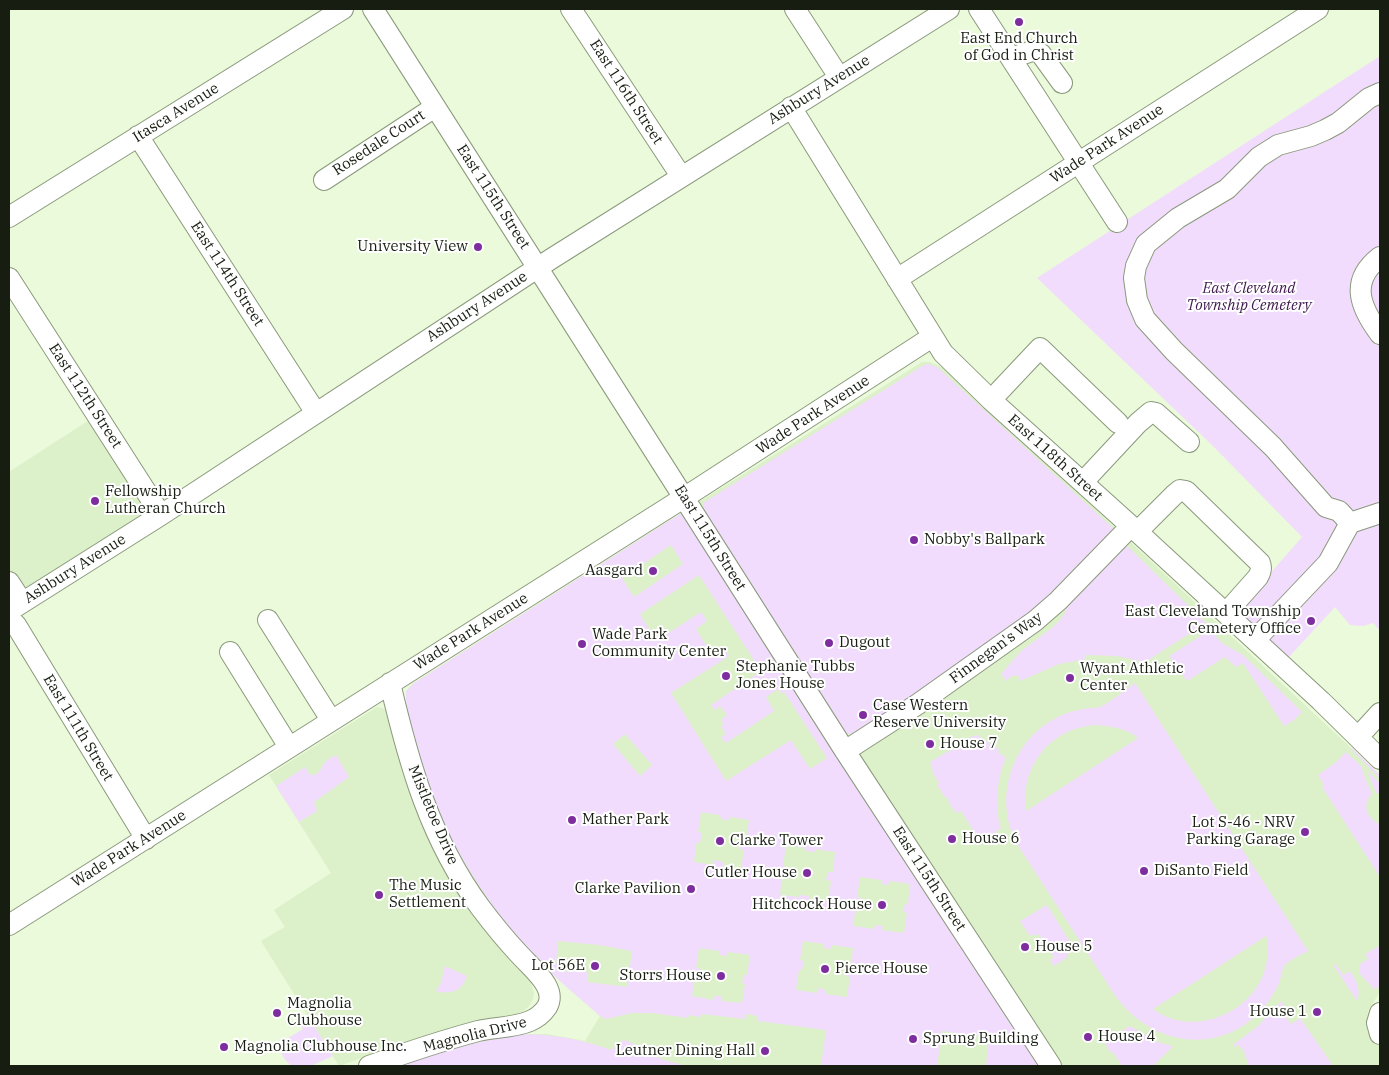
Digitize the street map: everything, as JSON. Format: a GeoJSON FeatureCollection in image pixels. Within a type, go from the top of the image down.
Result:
{"type":"FeatureCollection","features":[{"type":"Feature","properties":{"kind":"street","name":"Itasca Avenue"},"geometry":{"type":"LineString","coordinates":[[9,217],[343,9]]}},
{"type":"Feature","properties":{"kind":"street","name":"East 115th Street"},"geometry":{"type":"LineString","coordinates":[[373,9],[845,751],[1051,1066]]}},
{"type":"Feature","properties":{"kind":"street","name":"East 116th Street"},"geometry":{"type":"LineString","coordinates":[[571,9],[681,176]]}},
{"type":"Feature","properties":{"kind":"street"},"geometry":{"type":"LineString","coordinates":[[795,9],[839,77]]}},
{"type":"Feature","properties":{"kind":"street","name":"Ashbury Avenue"},"geometry":{"type":"LineString","coordinates":[[15,606],[161,515],[538,267],[949,9]]}},
{"type":"Feature","properties":{"kind":"street"},"geometry":{"type":"LineString","coordinates":[[979,9],[1117,222]]}},
{"type":"Feature","properties":{"kind":"street","name":"Wade Park Avenue"},"geometry":{"type":"LineString","coordinates":[[897,279],[1318,9]]}},
{"type":"Feature","properties":{"kind":"street"},"geometry":{"type":"LineString","coordinates":[[1011,58],[1035,50],[1041,54],[1062,83]]}},
{"type":"Feature","properties":{"kind":"street"},"geometry":{"type":"LineString","coordinates":[[1350,523],[1339,511],[1326,506],[1273,447],[1145,320],[1140,310],[1134,278],[1138,261],[1146,244],[1178,218],[1227,188],[1258,157],[1278,145],[1312,136],[1325,130],[1338,123],[1369,98],[1380,93]]}},
{"type":"Feature","properties":{"kind":"street","name":"Rosedale Court"},"geometry":{"type":"LineString","coordinates":[[324,180],[435,107]]}},
{"type":"Feature","properties":{"kind":"street","name":"East 118th Street"},"geometry":{"type":"LineString","coordinates":[[791,108],[942,353],[991,400],[1226,613],[1380,759]]}},
{"type":"Feature","properties":{"kind":"street","name":"East 114th Street"},"geometry":{"type":"LineString","coordinates":[[138,136],[316,413]]}},
{"type":"Feature","properties":{"kind":"street"},"geometry":{"type":"LineString","coordinates":[[1380,257],[1367,272],[1360,292],[1367,316],[1380,334]]}},
{"type":"Feature","properties":{"kind":"street","name":"East 112th Street"},"geometry":{"type":"LineString","coordinates":[[9,278],[161,515]]}},
{"type":"Feature","properties":{"kind":"street","name":"Wade Park Avenue"},"geometry":{"type":"LineString","coordinates":[[9,925],[684,497],[932,337]]}},
{"type":"Feature","properties":{"kind":"street"},"geometry":{"type":"LineString","coordinates":[[991,400],[1040,348],[1118,423]]}},
{"type":"Feature","properties":{"kind":"street"},"geometry":{"type":"LineString","coordinates":[[1083,482],[1138,423],[1151,412],[1156,413],[1189,442]]}},
{"type":"Feature","properties":{"kind":"street","name":"Finnegan's Way"},"geometry":{"type":"LineString","coordinates":[[845,751],[983,660],[1035,621],[1134,529],[1180,490],[1186,491],[1262,566],[1258,577],[1226,613]]}},
{"type":"Feature","properties":{"kind":"street"},"geometry":{"type":"LineString","coordinates":[[1255,640],[1328,563],[1350,523],[1380,513]]}},
{"type":"Feature","properties":{"kind":"street"},"geometry":{"type":"LineString","coordinates":[[9,582],[15,606]]}},
{"type":"Feature","properties":{"kind":"street","name":"East 111th Street"},"geometry":{"type":"LineString","coordinates":[[9,618],[16,625],[146,838]]}},
{"type":"Feature","properties":{"kind":"street"},"geometry":{"type":"LineString","coordinates":[[268,620],[331,720]]}},
{"type":"Feature","properties":{"kind":"street"},"geometry":{"type":"LineString","coordinates":[[230,652],[289,747]]}},
{"type":"Feature","properties":{"kind":"street","name":"Mistletoe Drive"},"geometry":{"type":"LineString","coordinates":[[390,683],[412,772],[437,833],[479,905],[547,986],[550,997],[548,1006]]}},
{"type":"Feature","properties":{"kind":"street"},"geometry":{"type":"LineString","coordinates":[[1358,738],[1380,714]]}},
{"type":"Feature","properties":{"kind":"street","name":"Magnolia Drive"},"geometry":{"type":"LineString","coordinates":[[369,1066],[446,1040],[495,1027],[526,1023],[537,1018],[548,1006]]}},
{"type":"Feature","properties":{"kind":"street"},"geometry":{"type":"LineString","coordinates":[[1380,1012],[1377,1023],[1380,1034]]}},
{"type":"Feature","properties":{"kind":"shaded area","name":"Case Western Reserve University"},"geometry":{"type":"Polygon","coordinates":[[[922,362],[930,362],[945,369],[1380,775],[1380,992],[1368,1011],[1367,1024],[1368,1032],[1380,1047],[1380,1066],[397,1066],[483,1040],[516,1034],[547,1034],[585,1041],[600,1016],[547,969],[491,905],[471,876],[410,722],[406,691],[414,683],[922,362]]]}},
{"type":"Feature","properties":{"kind":"shaded area"},"geometry":{"type":"Polygon","coordinates":[[[97,415],[161,515],[9,611],[9,472],[97,415]]]}},
{"type":"Feature","properties":{"kind":"shaded area","name":"The Music Settlement"},"geometry":{"type":"Polygon","coordinates":[[[377,707],[385,709],[389,717],[397,752],[420,817],[466,904],[492,939],[530,981],[534,993],[530,1005],[515,1015],[471,1022],[400,1044],[339,1066],[261,941],[285,927],[274,910],[331,873],[269,775],[377,707]]]}},
{"type":"Feature","properties":{"kind":"green space","name":"East Cleveland Township Cemetery"},"geometry":{"type":"Polygon","coordinates":[[[1380,56],[1380,631],[1373,623],[1363,626],[1350,625],[1335,607],[1288,658],[1238,610],[1302,537],[1213,446],[1037,278],[1380,56]]]}},
{"type":"Feature","properties":{"kind":"green space","name":"Nobby's Ballpark"},"geometry":{"type":"Polygon","coordinates":[[[928,364],[937,367],[1115,530],[1082,571],[992,646],[852,735],[842,732],[703,512],[703,503],[928,364]]]}},
{"type":"Feature","properties":{"kind":"green space"},"geometry":{"type":"Polygon","coordinates":[[[683,512],[1041,1066],[986,1066],[989,1037],[942,1031],[937,1066],[821,1066],[826,1030],[758,1021],[758,1016],[746,1014],[745,1019],[702,1014],[701,1017],[689,1015],[688,1018],[652,1013],[632,1013],[606,1019],[600,1016],[552,974],[507,924],[473,877],[459,852],[433,800],[414,743],[407,711],[406,691],[414,683],[683,512]],[[671,545],[622,578],[634,597],[683,564],[671,545]],[[699,575],[640,614],[656,641],[701,612],[707,621],[696,629],[712,655],[723,648],[729,656],[671,693],[726,781],[791,740],[810,769],[827,758],[784,692],[781,693],[778,689],[766,697],[774,711],[726,743],[721,737],[726,734],[721,726],[724,724],[721,720],[727,715],[720,706],[715,710],[711,705],[761,671],[699,575]],[[625,734],[613,744],[640,776],[652,765],[625,734]],[[701,812],[698,832],[702,833],[700,843],[696,843],[694,862],[713,865],[714,860],[724,862],[724,867],[741,869],[744,850],[739,849],[741,838],[746,839],[749,820],[730,817],[729,820],[723,820],[719,815],[701,812]],[[786,845],[783,866],[787,867],[787,874],[782,874],[780,895],[809,896],[809,899],[828,901],[831,881],[826,880],[828,872],[833,872],[835,852],[815,849],[815,852],[806,851],[806,848],[786,845]],[[860,877],[857,897],[861,898],[859,906],[856,906],[853,926],[874,929],[875,925],[883,926],[882,930],[904,933],[907,913],[903,912],[905,904],[908,904],[910,884],[890,881],[888,885],[881,884],[881,880],[860,877]],[[558,941],[556,963],[569,973],[574,970],[587,972],[587,982],[627,987],[632,951],[599,945],[558,941]],[[803,941],[800,960],[804,961],[802,970],[799,970],[796,990],[817,993],[818,988],[826,990],[825,994],[847,997],[850,977],[846,976],[847,967],[851,967],[853,948],[832,945],[831,949],[824,948],[824,944],[803,941]],[[699,948],[696,968],[700,968],[698,977],[695,977],[692,996],[713,1000],[714,996],[722,996],[722,1001],[742,1003],[745,984],[742,983],[744,975],[747,975],[750,955],[728,952],[727,956],[720,955],[720,951],[699,948]]]}},
{"type":"Feature","properties":{"kind":"green space"},"geometry":{"type":"Polygon","coordinates":[[[1124,543],[1206,623],[1145,662],[1116,656],[1086,655],[1086,659],[1059,664],[1020,681],[1018,675],[1012,676],[1006,681],[1001,674],[1021,651],[1060,620],[1066,611],[1064,607],[1124,543]]]}},
{"type":"Feature","properties":{"kind":"green space"},"geometry":{"type":"Polygon","coordinates":[[[1210,630],[1222,643],[1243,655],[1302,712],[1284,726],[1243,663],[1236,667],[1225,657],[1187,681],[1169,656],[1210,630]]]}},
{"type":"Feature","properties":{"kind":"green space","name":"DiSanto Field"},"geometry":{"type":"Polygon","coordinates":[[[1135,683],[1308,951],[1285,965],[1276,990],[1262,1009],[1245,1025],[1226,1034],[1206,1039],[1185,1039],[1165,1034],[1146,1025],[1129,1011],[1114,994],[1017,844],[1010,827],[1007,809],[1007,790],[1018,756],[1028,741],[1040,728],[1060,716],[1076,710],[1100,707],[1135,683]],[[1094,725],[1077,728],[1063,734],[1043,751],[1030,773],[1026,785],[1026,811],[1138,738],[1123,730],[1094,725]],[[1266,936],[1153,1009],[1170,1018],[1188,1022],[1224,1015],[1240,1005],[1253,992],[1262,977],[1268,953],[1266,936]]]}},
{"type":"Feature","properties":{"kind":"green space"},"geometry":{"type":"Polygon","coordinates":[[[977,735],[999,749],[998,752],[1006,758],[1000,774],[997,802],[1001,828],[977,846],[973,841],[978,838],[961,811],[956,813],[948,798],[944,796],[937,785],[939,783],[930,762],[953,750],[964,740],[977,735]]]}},
{"type":"Feature","properties":{"kind":"green space"},"geometry":{"type":"Polygon","coordinates":[[[1350,748],[1380,775],[1380,779],[1350,748]]]}},
{"type":"Feature","properties":{"kind":"green space"},"geometry":{"type":"Polygon","coordinates":[[[1346,752],[1362,767],[1372,794],[1366,807],[1372,819],[1380,824],[1380,877],[1322,787],[1324,785],[1318,775],[1335,763],[1346,752]]]}},
{"type":"Feature","properties":{"kind":"green space"},"geometry":{"type":"Polygon","coordinates":[[[336,755],[349,777],[314,802],[317,811],[299,822],[276,786],[305,767],[310,775],[316,774],[325,762],[336,755]]]}},
{"type":"Feature","properties":{"kind":"green space"},"geometry":{"type":"Polygon","coordinates":[[[1367,771],[1380,783],[1380,793],[1376,793],[1367,771]]]}},
{"type":"Feature","properties":{"kind":"green space"},"geometry":{"type":"Polygon","coordinates":[[[1047,905],[1075,950],[1054,966],[1050,960],[1054,957],[1039,934],[1030,936],[1020,921],[1047,905]]]}},
{"type":"Feature","properties":{"kind":"green space"},"geometry":{"type":"Polygon","coordinates":[[[1379,946],[1380,985],[1375,990],[1360,974],[1359,965],[1368,959],[1365,954],[1379,946]]]}},
{"type":"Feature","properties":{"kind":"green space"},"geometry":{"type":"Polygon","coordinates":[[[1336,964],[1343,975],[1350,971],[1355,978],[1358,986],[1357,1001],[1334,966],[1336,964]]]}},
{"type":"Feature","properties":{"kind":"green space"},"geometry":{"type":"Polygon","coordinates":[[[445,966],[467,976],[462,985],[455,991],[436,991],[441,983],[445,966]]]}},
{"type":"Feature","properties":{"kind":"green space"},"geometry":{"type":"Polygon","coordinates":[[[1281,1001],[1287,1011],[1285,1015],[1291,1024],[1300,1018],[1333,1066],[1249,1066],[1243,1049],[1239,1045],[1233,1047],[1233,1045],[1258,1026],[1281,1001]]]}},
{"type":"Feature","properties":{"kind":"green space"},"geometry":{"type":"Polygon","coordinates":[[[309,1018],[333,1056],[311,1066],[292,1066],[286,1061],[276,1045],[303,1029],[299,1023],[309,1018]]]}},
{"type":"Feature","properties":{"kind":"green space"},"geometry":{"type":"Polygon","coordinates":[[[1130,1026],[1160,1043],[1173,1046],[1153,1066],[1122,1066],[1104,1042],[1130,1026]]]}},
{"type":"Feature","properties":{"kind":"green space"},"geometry":{"type":"Polygon","coordinates":[[[516,1034],[564,1038],[587,1042],[611,1050],[623,1040],[658,1058],[688,1066],[397,1066],[453,1048],[516,1034]]]}},
{"type":"Feature","properties":{"kind":"place","name":"East End Church of God in Christ"},"geometry":{"type":"Point","coordinates":[1019,22]}},
{"type":"Feature","properties":{"kind":"place","name":"University View"},"geometry":{"type":"Point","coordinates":[478,247]}},
{"type":"Feature","properties":{"kind":"place","name":"Fellowship Lutheran Church"},"geometry":{"type":"Point","coordinates":[95,501]}},
{"type":"Feature","properties":{"kind":"place","name":"Nobby's Ballpark"},"geometry":{"type":"Point","coordinates":[914,540]}},
{"type":"Feature","properties":{"kind":"place","name":"Aasgard"},"geometry":{"type":"Point","coordinates":[653,571]}},
{"type":"Feature","properties":{"kind":"place","name":"East Cleveland Township Cemetery Office"},"geometry":{"type":"Point","coordinates":[1311,621]}},
{"type":"Feature","properties":{"kind":"place","name":"Dugout"},"geometry":{"type":"Point","coordinates":[829,643]}},
{"type":"Feature","properties":{"kind":"place","name":"Wade Park Community Center"},"geometry":{"type":"Point","coordinates":[582,644]}},
{"type":"Feature","properties":{"kind":"place","name":"Stephanie Tubbs Jones House"},"geometry":{"type":"Point","coordinates":[726,676]}},
{"type":"Feature","properties":{"kind":"place","name":"Wyant Athletic Center"},"geometry":{"type":"Point","coordinates":[1070,678]}},
{"type":"Feature","properties":{"kind":"place","name":"Case Western Reserve University"},"geometry":{"type":"Point","coordinates":[863,715]}},
{"type":"Feature","properties":{"kind":"place","name":"House 7"},"geometry":{"type":"Point","coordinates":[930,744]}},
{"type":"Feature","properties":{"kind":"place","name":"Mather Park"},"geometry":{"type":"Point","coordinates":[572,820]}},
{"type":"Feature","properties":{"kind":"place","name":"Lot S-46 - NRV Parking Garage"},"geometry":{"type":"Point","coordinates":[1305,832]}},
{"type":"Feature","properties":{"kind":"place","name":"House 6"},"geometry":{"type":"Point","coordinates":[952,839]}},
{"type":"Feature","properties":{"kind":"place","name":"Clarke Tower"},"geometry":{"type":"Point","coordinates":[720,841]}},
{"type":"Feature","properties":{"kind":"place","name":"DiSanto Field"},"geometry":{"type":"Point","coordinates":[1144,871]}},
{"type":"Feature","properties":{"kind":"place","name":"Cutler House"},"geometry":{"type":"Point","coordinates":[807,873]}},
{"type":"Feature","properties":{"kind":"place","name":"Clarke Pavilion"},"geometry":{"type":"Point","coordinates":[691,889]}},
{"type":"Feature","properties":{"kind":"place","name":"The Music Settlement"},"geometry":{"type":"Point","coordinates":[379,895]}},
{"type":"Feature","properties":{"kind":"place","name":"Hitchcock House"},"geometry":{"type":"Point","coordinates":[882,905]}},
{"type":"Feature","properties":{"kind":"place","name":"House 5"},"geometry":{"type":"Point","coordinates":[1025,947]}},
{"type":"Feature","properties":{"kind":"place","name":"Lot 56E"},"geometry":{"type":"Point","coordinates":[595,966]}},
{"type":"Feature","properties":{"kind":"place","name":"Pierce House"},"geometry":{"type":"Point","coordinates":[825,969]}},
{"type":"Feature","properties":{"kind":"place","name":"Storrs House"},"geometry":{"type":"Point","coordinates":[721,976]}},
{"type":"Feature","properties":{"kind":"place","name":"House 1"},"geometry":{"type":"Point","coordinates":[1317,1012]}},
{"type":"Feature","properties":{"kind":"place","name":"Magnolia Clubhouse"},"geometry":{"type":"Point","coordinates":[277,1013]}},
{"type":"Feature","properties":{"kind":"place","name":"House 4"},"geometry":{"type":"Point","coordinates":[1088,1037]}},
{"type":"Feature","properties":{"kind":"place","name":"Sprung Building"},"geometry":{"type":"Point","coordinates":[913,1039]}},
{"type":"Feature","properties":{"kind":"place","name":"Magnolia Clubhouse Inc."},"geometry":{"type":"Point","coordinates":[224,1047]}},
{"type":"Feature","properties":{"kind":"place","name":"Leutner Dining Hall"},"geometry":{"type":"Point","coordinates":[765,1051]}}]}
